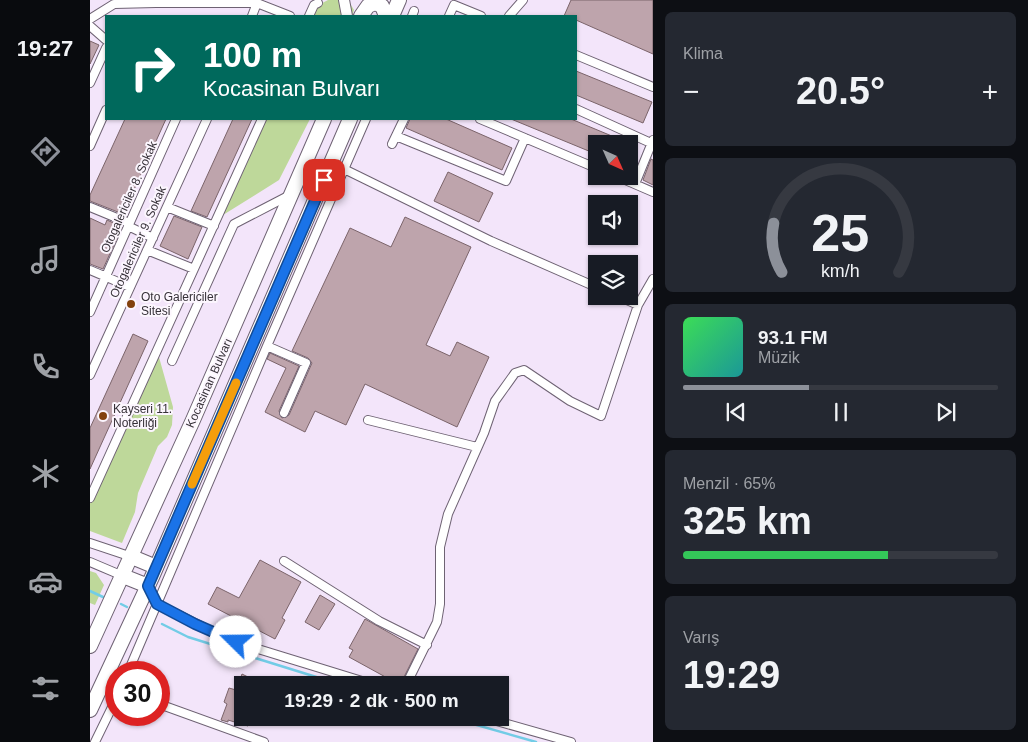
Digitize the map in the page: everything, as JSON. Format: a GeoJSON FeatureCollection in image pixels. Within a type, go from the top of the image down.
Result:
{"type":"FeatureCollection","features":[{"type":"Feature","properties":{"kind":"highway"},"geometry":{"type":"LineString","coordinates":[[360,15],[362,0]]}},
{"type":"Feature","properties":{"kind":"highway"},"geometry":{"type":"LineString","coordinates":[[392,15],[399,0]]}},
{"type":"Feature","properties":{"kind":"highway"},"geometry":{"type":"LineString","coordinates":[[361,15],[368,6],[375,3],[382,6],[386,15]]}},
{"type":"Feature","properties":{"kind":"highway","name":"Kocasinan Bulvarı"},"geometry":{"type":"LineString","coordinates":[[90,646],[132,557],[324,120]]}},
{"type":"Feature","properties":{"kind":"highway","name":"Kocasinan Bulvarı"},"geometry":{"type":"LineString","coordinates":[[90,710],[148,586],[350,120]]}},
{"type":"Feature","properties":{"kind":"highway"},"geometry":{"type":"LineString","coordinates":[[132,557],[156,567]]}},
{"type":"Feature","properties":{"kind":"highway"},"geometry":{"type":"LineString","coordinates":[[123,576],[148,586]]}},
{"type":"Feature","properties":{"kind":"street"},"geometry":{"type":"LineString","coordinates":[[344,0],[347,15]]}},
{"type":"Feature","properties":{"kind":"street"},"geometry":{"type":"LineString","coordinates":[[510,15],[523,0]]}},
{"type":"Feature","properties":{"kind":"street"},"geometry":{"type":"LineString","coordinates":[[252,15],[257,2]]}},
{"type":"Feature","properties":{"kind":"street"},"geometry":{"type":"LineString","coordinates":[[90,19],[114,4],[257,2],[288,15]]}},
{"type":"Feature","properties":{"kind":"street"},"geometry":{"type":"LineString","coordinates":[[309,15],[314,5],[318,3]]}},
{"type":"Feature","properties":{"kind":"street"},"geometry":{"type":"LineString","coordinates":[[450,15],[454,6],[478,15]]}},
{"type":"Feature","properties":{"kind":"street"},"geometry":{"type":"LineString","coordinates":[[90,26],[105,39]]}},
{"type":"Feature","properties":{"kind":"street"},"geometry":{"type":"LineString","coordinates":[[90,84],[105,50]]}},
{"type":"Feature","properties":{"kind":"street"},"geometry":{"type":"LineString","coordinates":[[577,55],[653,87]]}},
{"type":"Feature","properties":{"kind":"street"},"geometry":{"type":"LineString","coordinates":[[577,109],[653,143],[638,177]]}},
{"type":"Feature","properties":{"kind":"street"},"geometry":{"type":"LineString","coordinates":[[90,146],[105,112]]}},
{"type":"Feature","properties":{"kind":"street","name":"Otogalericiler 8. Sokak"},"geometry":{"type":"LineString","coordinates":[[90,312],[176,120]]}},
{"type":"Feature","properties":{"kind":"street","name":"Otogalericiler 9. Sokak"},"geometry":{"type":"LineString","coordinates":[[90,375],[207,120]]}},
{"type":"Feature","properties":{"kind":"street"},"geometry":{"type":"LineString","coordinates":[[90,498],[262,120]]}},
{"type":"Feature","properties":{"kind":"street"},"geometry":{"type":"LineString","coordinates":[[133,661],[366,120]]}},
{"type":"Feature","properties":{"kind":"street"},"geometry":{"type":"LineString","coordinates":[[392,144],[404,120]]}},
{"type":"Feature","properties":{"kind":"street"},"geometry":{"type":"LineString","coordinates":[[482,120],[588,165]]}},
{"type":"Feature","properties":{"kind":"street"},"geometry":{"type":"LineString","coordinates":[[396,136],[506,181],[525,138]]}},
{"type":"Feature","properties":{"kind":"street"},"geometry":{"type":"LineString","coordinates":[[344,169],[491,241],[588,283]]}},
{"type":"Feature","properties":{"kind":"street"},"geometry":{"type":"LineString","coordinates":[[637,185],[653,192]]}},
{"type":"Feature","properties":{"kind":"street"},"geometry":{"type":"LineString","coordinates":[[172,360],[234,224],[291,195]]}},
{"type":"Feature","properties":{"kind":"street"},"geometry":{"type":"LineString","coordinates":[[90,207],[152,238]]}},
{"type":"Feature","properties":{"kind":"street"},"geometry":{"type":"LineString","coordinates":[[166,207],[214,226]]}},
{"type":"Feature","properties":{"kind":"street"},"geometry":{"type":"LineString","coordinates":[[147,250],[194,269]]}},
{"type":"Feature","properties":{"kind":"street"},"geometry":{"type":"LineString","coordinates":[[90,270],[130,287]]}},
{"type":"Feature","properties":{"kind":"street"},"geometry":{"type":"LineString","coordinates":[[411,676],[435,631],[439,614],[440,547],[445,524],[495,401],[519,370],[526,371],[563,396],[601,416],[638,305],[653,279]]}},
{"type":"Feature","properties":{"kind":"street"},"geometry":{"type":"LineString","coordinates":[[267,346],[306,363],[284,413]]}},
{"type":"Feature","properties":{"kind":"street"},"geometry":{"type":"LineString","coordinates":[[368,420],[477,447]]}},
{"type":"Feature","properties":{"kind":"street"},"geometry":{"type":"LineString","coordinates":[[90,543],[132,557]]}},
{"type":"Feature","properties":{"kind":"street"},"geometry":{"type":"LineString","coordinates":[[284,561],[379,621],[427,646]]}},
{"type":"Feature","properties":{"kind":"street"},"geometry":{"type":"LineString","coordinates":[[90,562],[123,576]]}},
{"type":"Feature","properties":{"kind":"street"},"geometry":{"type":"LineString","coordinates":[[148,586],[157,604],[195,624],[236,642],[346,676]]}},
{"type":"Feature","properties":{"kind":"street"},"geometry":{"type":"LineString","coordinates":[[170,708],[264,742]]}},
{"type":"Feature","properties":{"kind":"street"},"geometry":{"type":"LineString","coordinates":[[95,742],[105,722]]}},
{"type":"Feature","properties":{"kind":"street"},"geometry":{"type":"LineString","coordinates":[[509,724],[571,742]]}},
{"type":"Feature","properties":{"kind":"green space"},"geometry":{"type":"Polygon","coordinates":[[[328,0],[348,0],[354,10],[352,15],[310,15],[313,8],[328,0]]]}},
{"type":"Feature","properties":{"kind":"green space"},"geometry":{"type":"Polygon","coordinates":[[[265,120],[309,120],[279,180],[223,215],[265,120]]]}},
{"type":"Feature","properties":{"kind":"green space"},"geometry":{"type":"Polygon","coordinates":[[[157,350],[173,407],[172,425],[167,437],[158,446],[138,493],[135,512],[122,543],[90,531],[90,502],[157,350]]]}},
{"type":"Feature","properties":{"kind":"green space"},"geometry":{"type":"Polygon","coordinates":[[[90,571],[96,573],[104,585],[95,605],[90,603],[90,571]]]}},
{"type":"Feature","properties":{"kind":"building"},"geometry":{"type":"Polygon","coordinates":[[[571,0],[653,0],[653,54],[577,20],[577,15],[564,15],[571,0]]]}},
{"type":"Feature","properties":{"kind":"building"},"geometry":{"type":"Polygon","coordinates":[[[90,41],[99,45],[90,64],[90,41]]]}},
{"type":"Feature","properties":{"kind":"building"},"geometry":{"type":"Polygon","coordinates":[[[577,71],[652,102],[643,123],[577,95],[577,71]]]}},
{"type":"Feature","properties":{"kind":"building"},"geometry":{"type":"Polygon","coordinates":[[[125,120],[166,120],[123,214],[90,201],[90,195],[125,120]]]}},
{"type":"Feature","properties":{"kind":"building"},"geometry":{"type":"Polygon","coordinates":[[[233,120],[252,120],[207,217],[191,211],[233,120]]]}},
{"type":"Feature","properties":{"kind":"building"},"geometry":{"type":"Polygon","coordinates":[[[410,120],[448,120],[512,148],[502,170],[406,128],[410,120]]]}},
{"type":"Feature","properties":{"kind":"building"},"geometry":{"type":"Polygon","coordinates":[[[513,120],[573,120],[609,135],[588,135],[588,151],[513,120]]]}},
{"type":"Feature","properties":{"kind":"building"},"geometry":{"type":"Polygon","coordinates":[[[651,159],[653,160],[653,185],[643,180],[651,159]]]}},
{"type":"Feature","properties":{"kind":"building"},"geometry":{"type":"Polygon","coordinates":[[[448,172],[493,193],[479,222],[434,201],[448,172]]]}},
{"type":"Feature","properties":{"kind":"building"},"geometry":{"type":"Polygon","coordinates":[[[174,216],[202,227],[188,259],[160,246],[174,216]]]}},
{"type":"Feature","properties":{"kind":"building"},"geometry":{"type":"Polygon","coordinates":[[[405,217],[471,247],[426,345],[450,356],[457,342],[489,357],[457,427],[365,384],[346,425],[315,411],[305,432],[265,412],[286,368],[267,359],[270,353],[299,366],[279,411],[282,418],[289,415],[312,363],[308,358],[292,351],[350,228],[391,247],[405,217]]]}},
{"type":"Feature","properties":{"kind":"building"},"geometry":{"type":"Polygon","coordinates":[[[90,218],[105,225],[107,220],[122,227],[103,269],[90,264],[90,218]]]}},
{"type":"Feature","properties":{"kind":"building"},"geometry":{"type":"Polygon","coordinates":[[[133,334],[148,341],[90,469],[90,428],[133,334]]]}},
{"type":"Feature","properties":{"kind":"building"},"geometry":{"type":"Polygon","coordinates":[[[260,560],[301,582],[282,618],[285,620],[275,639],[208,604],[217,587],[239,598],[260,560]]]}},
{"type":"Feature","properties":{"kind":"building"},"geometry":{"type":"Polygon","coordinates":[[[320,595],[335,604],[319,630],[305,622],[320,595]]]}},
{"type":"Feature","properties":{"kind":"building"},"geometry":{"type":"Polygon","coordinates":[[[365,619],[418,649],[404,676],[384,676],[349,657],[353,650],[349,648],[365,619]]]}},
{"type":"Feature","properties":{"kind":"building"},"geometry":{"type":"Polygon","coordinates":[[[229,688],[234,689],[234,722],[221,720],[227,704],[224,702],[229,688]]]}},
{"type":"Feature","properties":{"kind":"waterway"},"geometry":{"type":"LineString","coordinates":[[90,591],[103,597]]}},
{"type":"Feature","properties":{"kind":"waterway"},"geometry":{"type":"LineString","coordinates":[[121,604],[127,607]]}},
{"type":"Feature","properties":{"kind":"waterway"},"geometry":{"type":"LineString","coordinates":[[162,624],[188,637],[313,676]]}},
{"type":"Feature","properties":{"kind":"waterway"},"geometry":{"type":"LineString","coordinates":[[480,726],[536,742]]}},
{"type":"Feature","properties":{"kind":"slow traffic"},"geometry":{"type":"LineString","coordinates":[[192,484],[236,383]]}},
{"type":"Feature","properties":{"kind":"place","name":"Oto Galericiler Sitesi"},"geometry":{"type":"Point","coordinates":[131,304]}},
{"type":"Feature","properties":{"kind":"place","name":"Kayseri 11. Noterliği"},"geometry":{"type":"Point","coordinates":[103,416]}},
{"type":"Feature","properties":{"kind":"route"},"geometry":{"type":"LineString","coordinates":[[236,642],[195,624],[157,604],[148,586],[324,180]]}}]}
